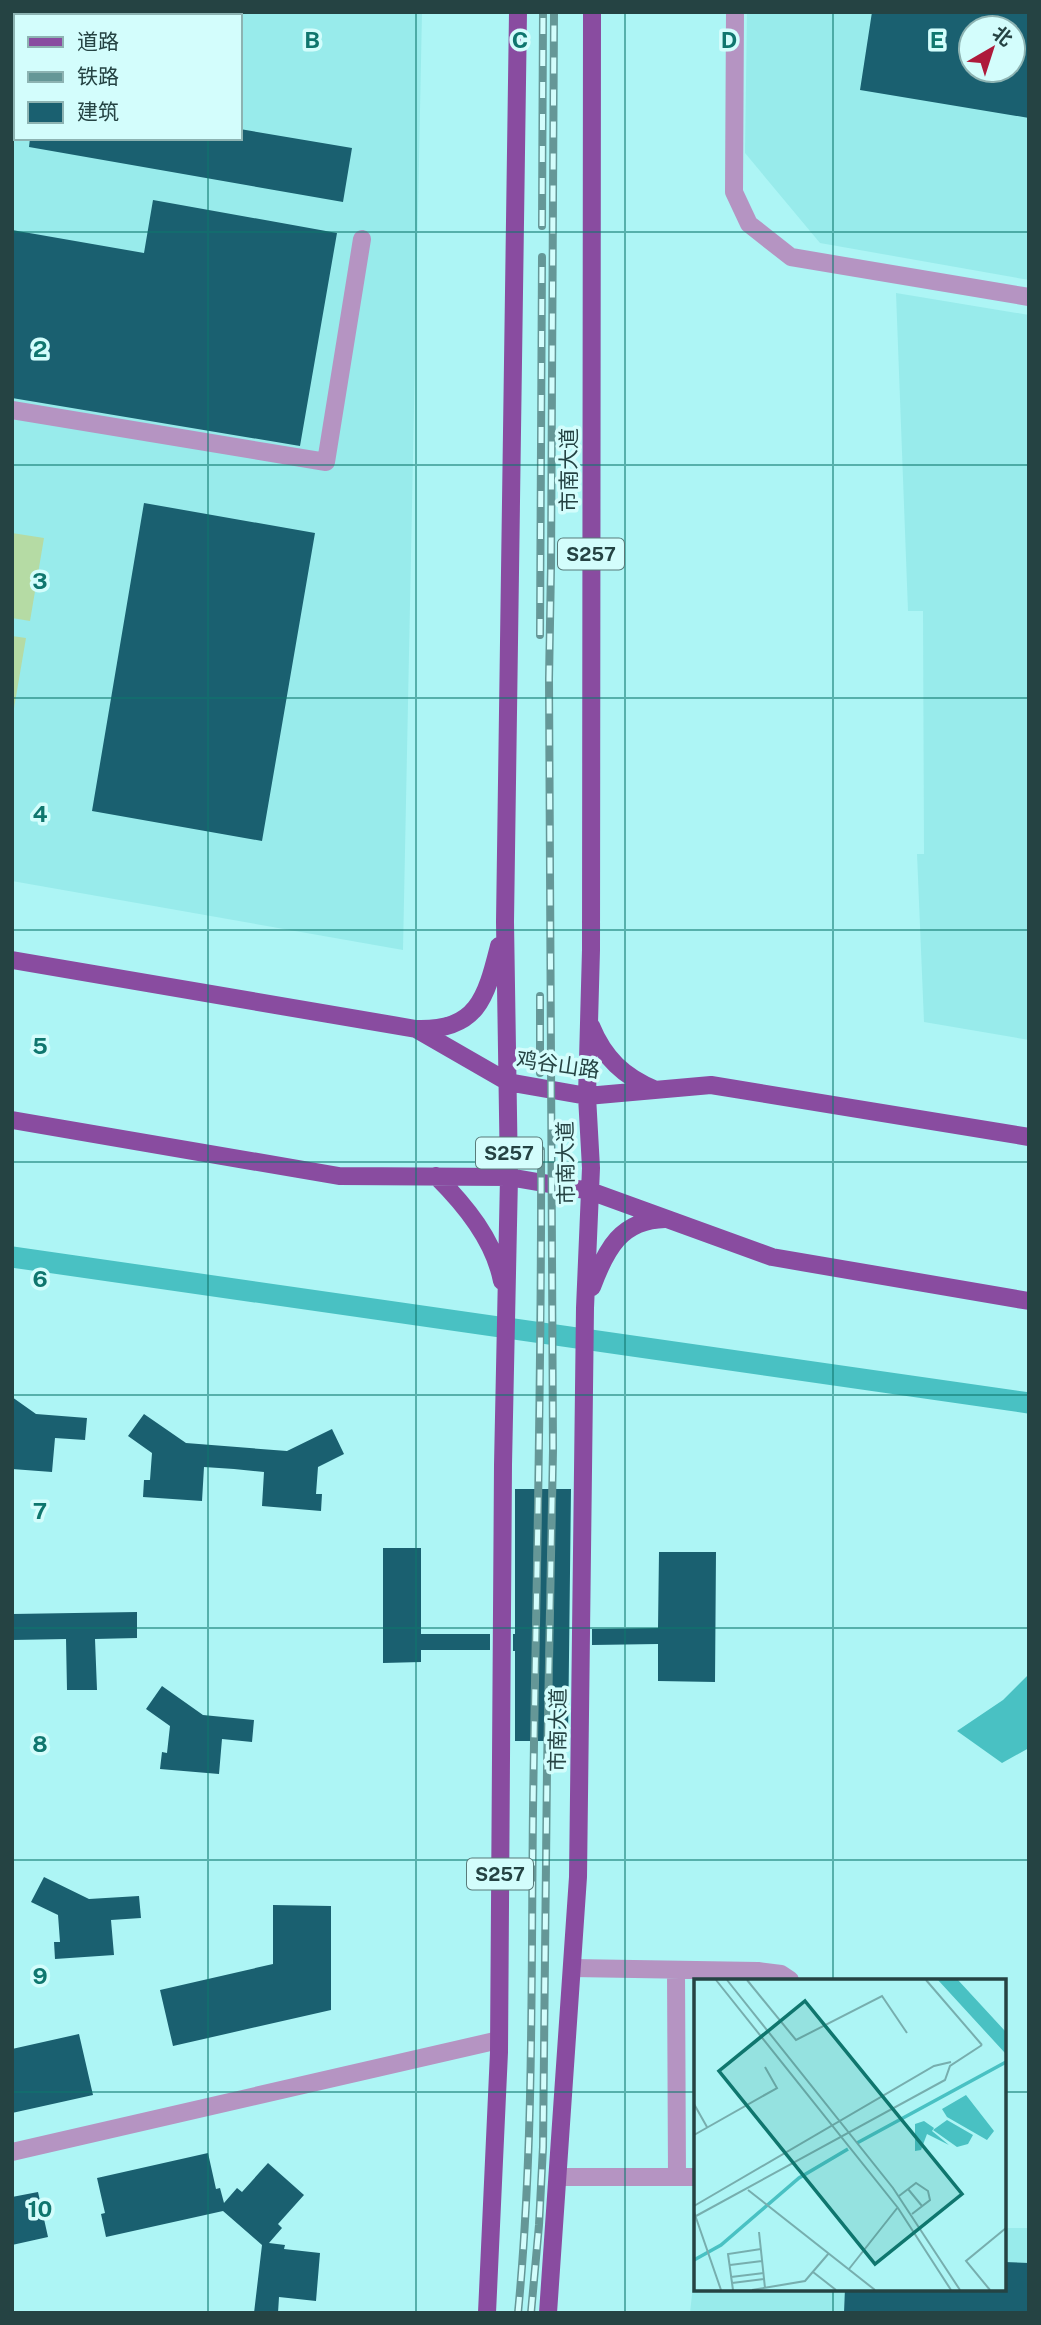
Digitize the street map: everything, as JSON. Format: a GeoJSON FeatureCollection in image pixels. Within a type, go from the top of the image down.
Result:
{"type":"FeatureCollection","features":[{"type":"Feature","properties":{"kind":"main road","name":"S257"},"geometry":{"type":"LineString","coordinates":[[487,2313],[499,2040],[509,1177],[505,922],[518,12]]}},
{"type":"Feature","properties":{"kind":"main road","name":"市南大道"},"geometry":{"type":"LineString","coordinates":[[548,2313],[578,1877],[585,1308],[590,1191],[587,1096],[592,12]]}},
{"type":"Feature","properties":{"kind":"main road"},"geometry":{"type":"LineString","coordinates":[[416,1029],[434,1030],[451,1025],[467,1017],[479,1004],[488,989],[505,922]]}},
{"type":"Feature","properties":{"kind":"main road","name":"鸡谷山路"},"geometry":{"type":"LineString","coordinates":[[12,961],[416,1029],[508,1082],[587,1096],[710,1085],[1029,1137]]}},
{"type":"Feature","properties":{"kind":"main road"},"geometry":{"type":"LineString","coordinates":[[589,1023],[607,1057],[621,1071],[638,1083],[656,1090]]}},
{"type":"Feature","properties":{"kind":"main road"},"geometry":{"type":"LineString","coordinates":[[12,1120],[339,1176],[509,1177],[590,1191],[772,1257],[1029,1301]]}},
{"type":"Feature","properties":{"kind":"main road"},"geometry":{"type":"LineString","coordinates":[[436,1177],[456,1196],[493,1253],[507,1301]]}},
{"type":"Feature","properties":{"kind":"main road"},"geometry":{"type":"LineString","coordinates":[[585,1308],[600,1266],[621,1234],[634,1224],[650,1219],[666,1219],[682,1224]]}},
{"type":"Feature","properties":{"kind":"street"},"geometry":{"type":"LineString","coordinates":[[736,12],[734,192],[749,224],[791,257],[1029,297]]}},
{"type":"Feature","properties":{"kind":"street"},"geometry":{"type":"LineString","coordinates":[[12,410],[326,462],[362,239]]}},
{"type":"Feature","properties":{"kind":"street"},"geometry":{"type":"LineString","coordinates":[[572,1968],[758,1971],[781,1974],[788,1979]]}},
{"type":"Feature","properties":{"kind":"street"},"geometry":{"type":"LineString","coordinates":[[676,1970],[677,2177]]}},
{"type":"Feature","properties":{"kind":"street"},"geometry":{"type":"LineString","coordinates":[[12,2152],[499,2040]]}},
{"type":"Feature","properties":{"kind":"street"},"geometry":{"type":"LineString","coordinates":[[558,2177],[694,2177]]}},
{"type":"Feature","properties":{"kind":"shaded area"},"geometry":{"type":"Polygon","coordinates":[[[12,12],[422,12],[403,950],[12,881],[12,12]]]}},
{"type":"Feature","properties":{"kind":"shaded area"},"geometry":{"type":"Polygon","coordinates":[[[747,12],[1029,12],[1029,280],[820,243],[745,153],[747,12]]]}},
{"type":"Feature","properties":{"kind":"shaded area"},"geometry":{"type":"Polygon","coordinates":[[[896,293],[1029,315],[1029,1040],[924,1022],[917,854],[924,854],[923,611],[908,611],[896,293]]]}},
{"type":"Feature","properties":{"kind":"shaded area"},"geometry":{"type":"Polygon","coordinates":[[[1029,1674],[1029,1748],[1002,1763],[957,1731],[1003,1700],[1029,1674]]]}},
{"type":"Feature","properties":{"kind":"shaded area"},"geometry":{"type":"Polygon","coordinates":[[[1006,2228],[1029,2228],[1029,2313],[690,2313],[694,2276],[694,2290],[1006,2290],[1006,2228]]]}},
{"type":"Feature","properties":{"kind":"green space"},"geometry":{"type":"Polygon","coordinates":[[[12,533],[44,538],[30,621],[12,618],[12,533]]]}},
{"type":"Feature","properties":{"kind":"green space"},"geometry":{"type":"Polygon","coordinates":[[[12,636],[26,638],[12,720],[12,636]]]}},
{"type":"Feature","properties":{"kind":"building"},"geometry":{"type":"Polygon","coordinates":[[[872,12],[1029,12],[1029,118],[860,90],[872,12]]]}},
{"type":"Feature","properties":{"kind":"building"},"geometry":{"type":"Polygon","coordinates":[[[242,129],[352,148],[343,202],[29,147],[30,140],[242,140],[242,129]]]}},
{"type":"Feature","properties":{"kind":"building"},"geometry":{"type":"Polygon","coordinates":[[[153,200],[337,233],[300,446],[12,398],[12,230],[144,253],[153,200]]]}},
{"type":"Feature","properties":{"kind":"building"},"geometry":{"type":"Polygon","coordinates":[[[144,503],[315,533],[262,841],[92,811],[144,503]]]}},
{"type":"Feature","properties":{"kind":"building"},"geometry":{"type":"Polygon","coordinates":[[[12,1397],[36,1414],[87,1418],[85,1440],[55,1438],[52,1472],[12,1469],[12,1397]]]}},
{"type":"Feature","properties":{"kind":"building"},"geometry":{"type":"Polygon","coordinates":[[[144,1414],[186,1443],[287,1451],[332,1429],[344,1454],[318,1467],[316,1494],[322,1494],[321,1511],[262,1506],[264,1472],[234,1469],[204,1467],[202,1501],[143,1497],[144,1480],[150,1480],[152,1453],[128,1436],[144,1414]]]}},
{"type":"Feature","properties":{"kind":"building"},"geometry":{"type":"Polygon","coordinates":[[[515,1489],[571,1489],[568,1741],[515,1741],[515,1489]]]}},
{"type":"Feature","properties":{"kind":"building"},"geometry":{"type":"Polygon","coordinates":[[[383,1548],[421,1548],[421,1634],[490,1634],[490,1650],[421,1650],[421,1662],[383,1663],[383,1548]]]}},
{"type":"Feature","properties":{"kind":"building"},"geometry":{"type":"Polygon","coordinates":[[[659,1552],[716,1552],[715,1682],[658,1681],[658,1644],[592,1645],[592,1629],[658,1628],[659,1552]]]}},
{"type":"Feature","properties":{"kind":"building"},"geometry":{"type":"Polygon","coordinates":[[[137,1612],[137,1638],[95,1639],[97,1690],[67,1690],[66,1639],[12,1640],[12,1614],[137,1612]]]}},
{"type":"Feature","properties":{"kind":"building"},"geometry":{"type":"Polygon","coordinates":[[[162,1686],[203,1715],[254,1720],[252,1742],[222,1739],[219,1774],[160,1769],[162,1752],[167,1753],[170,1726],[146,1709],[162,1686]]]}},
{"type":"Feature","properties":{"kind":"building"},"geometry":{"type":"Polygon","coordinates":[[[44,1877],[89,1899],[139,1896],[141,1918],[111,1920],[114,1955],[55,1959],[54,1942],[60,1942],[58,1915],[31,1902],[44,1877]]]}},
{"type":"Feature","properties":{"kind":"building"},"geometry":{"type":"Polygon","coordinates":[[[273,1905],[331,1906],[331,2010],[173,2046],[160,1990],[273,1964],[273,1905]]]}},
{"type":"Feature","properties":{"kind":"building"},"geometry":{"type":"Polygon","coordinates":[[[79,2034],[93,2095],[12,2113],[12,2049],[79,2034]]]}},
{"type":"Feature","properties":{"kind":"building"},"geometry":{"type":"Polygon","coordinates":[[[208,2153],[216,2189],[220,2188],[224,2203],[237,2188],[242,2192],[268,2163],[304,2195],[278,2224],[282,2228],[269,2243],[285,2245],[284,2249],[320,2253],[316,2301],[279,2297],[278,2313],[254,2313],[262,2245],[223,2211],[106,2237],[101,2214],[105,2213],[97,2178],[208,2153]]]}},
{"type":"Feature","properties":{"kind":"building"},"geometry":{"type":"Polygon","coordinates":[[[38,2192],[48,2237],[12,2245],[12,2197],[38,2192]]]}},
{"type":"Feature","properties":{"kind":"building"},"geometry":{"type":"Polygon","coordinates":[[[1006,2262],[1029,2263],[1029,2313],[844,2313],[845,2290],[1006,2290],[1006,2262]]]}},
{"type":"Feature","properties":{"kind":"waterway"},"geometry":{"type":"LineString","coordinates":[[12,1257],[1029,1403]]}},
{"type":"Feature","properties":{"kind":"railway"},"geometry":{"type":"LineString","coordinates":[[542,226],[543,12]]}},
{"type":"Feature","properties":{"kind":"railway"},"geometry":{"type":"LineString","coordinates":[[531,2313],[543,2147],[553,1450],[549,679],[554,12]]}},
{"type":"Feature","properties":{"kind":"railway"},"geometry":{"type":"LineString","coordinates":[[540,635],[542,257]]}},
{"type":"Feature","properties":{"kind":"railway"},"geometry":{"type":"LineString","coordinates":[[540,996],[540,1073]]}},
{"type":"Feature","properties":{"kind":"railway"},"geometry":{"type":"LineString","coordinates":[[518,2313],[527,2188],[531,2062],[541,1150]]}}]}
